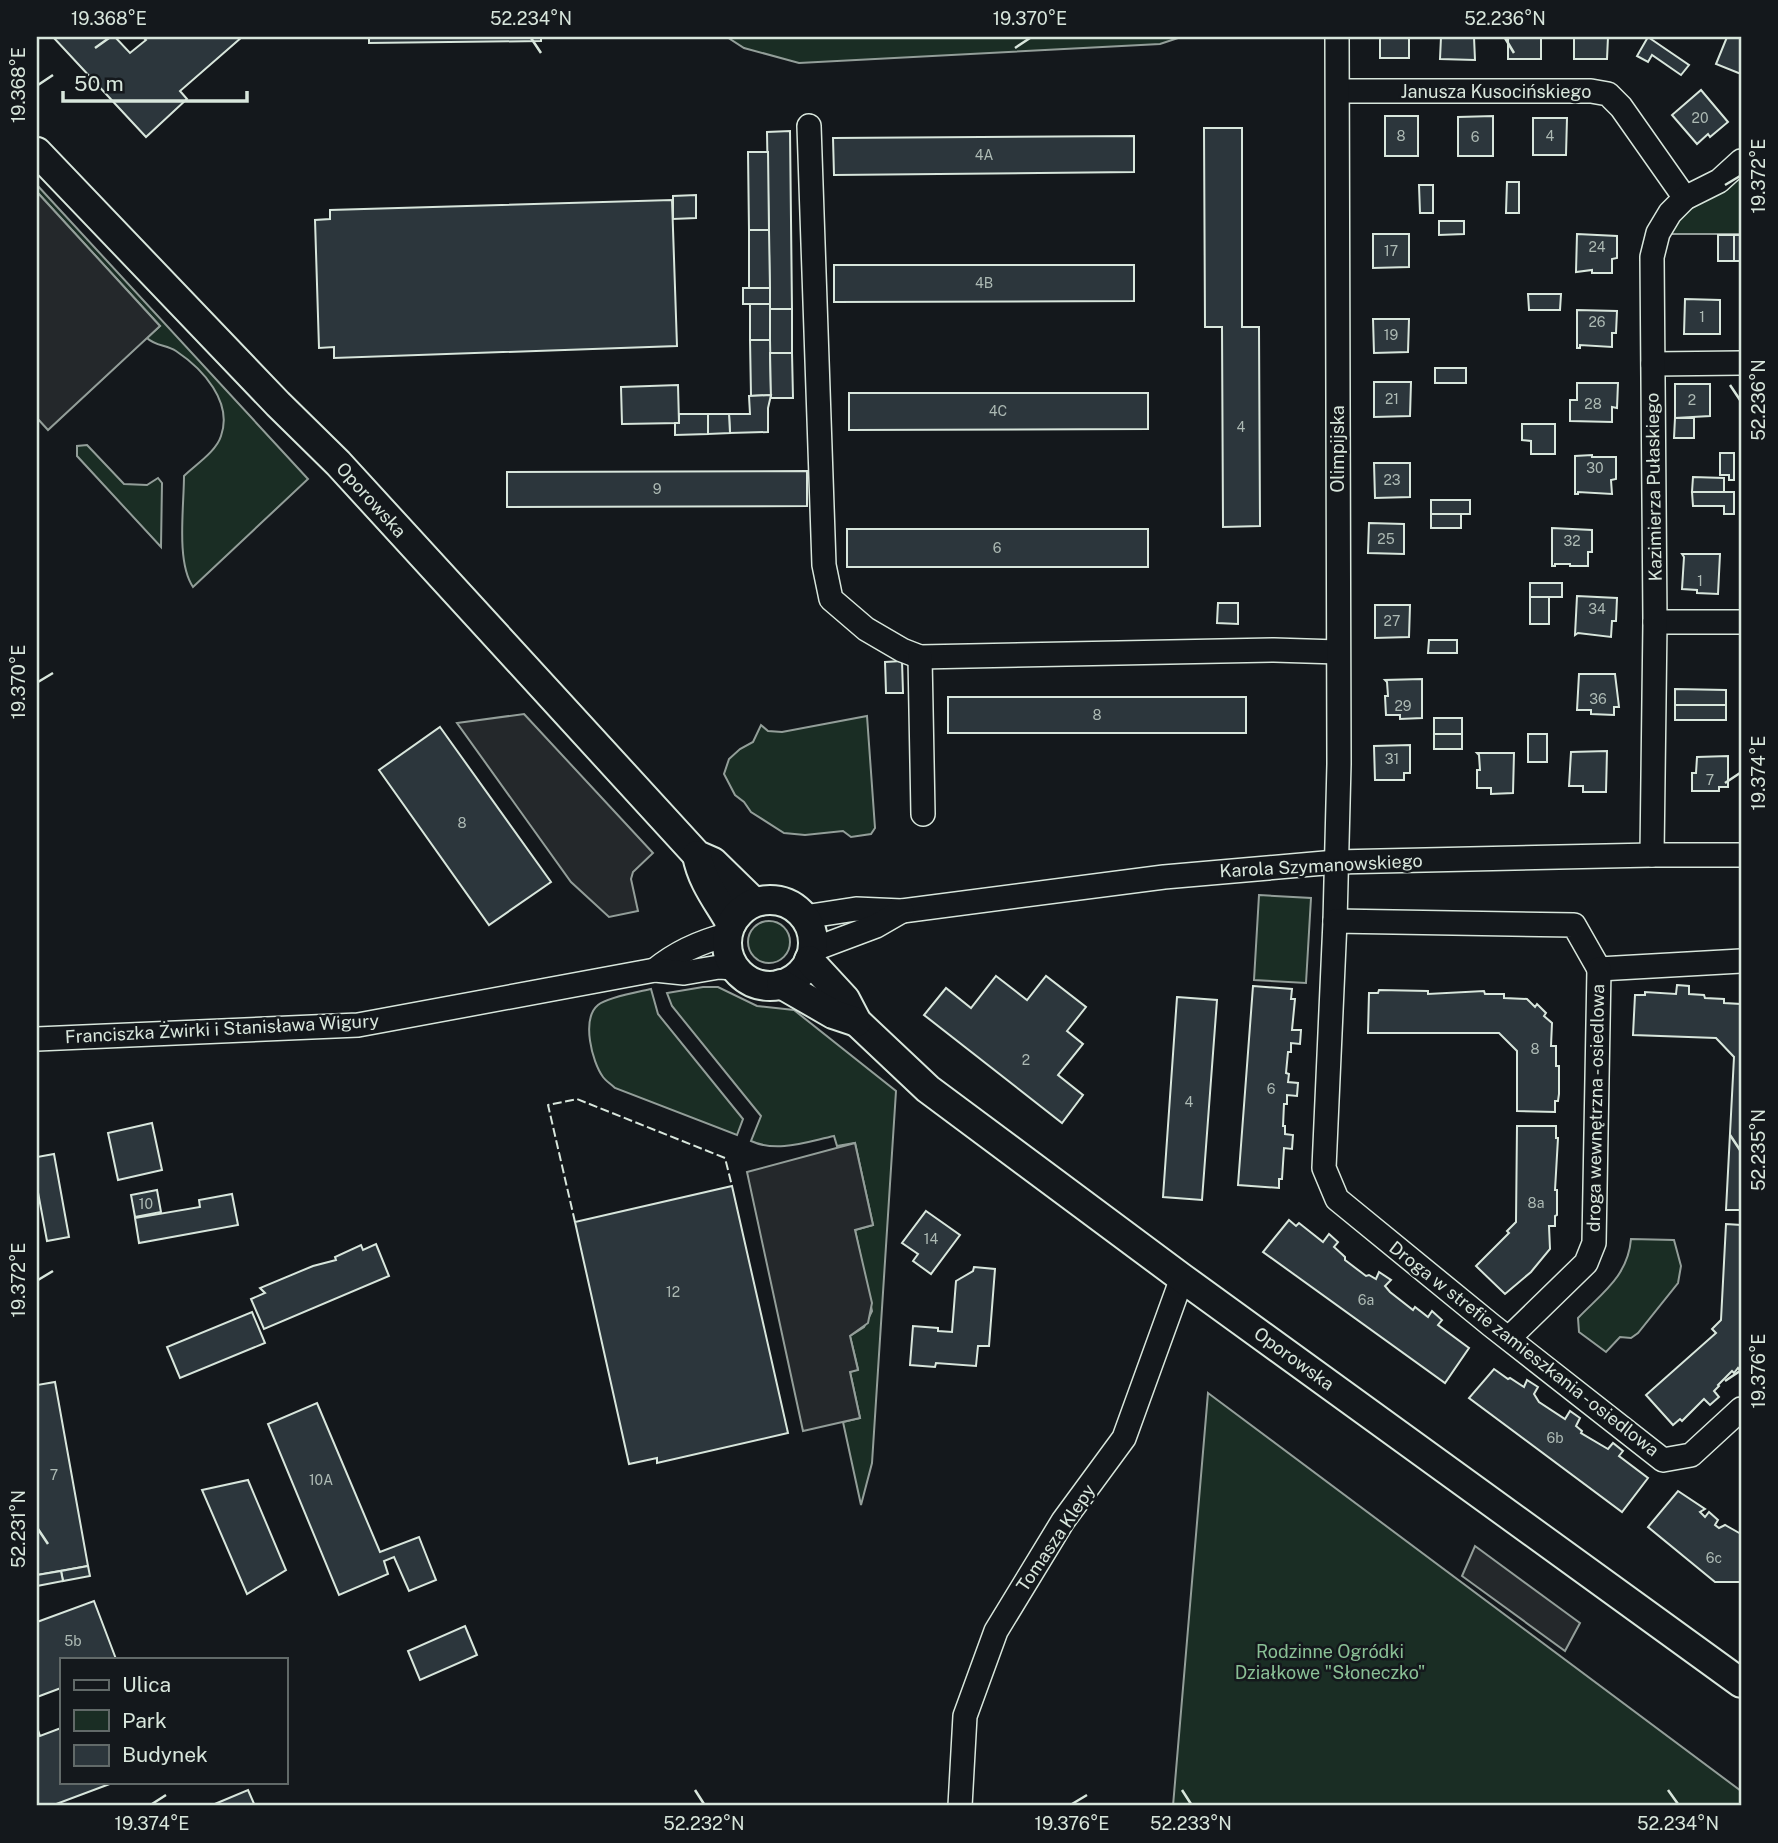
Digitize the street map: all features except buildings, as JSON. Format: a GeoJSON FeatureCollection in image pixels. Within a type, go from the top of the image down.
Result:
{"type":"FeatureCollection","features":[{"type":"Feature","properties":{"kind":"street","name":"Olimpijska"},"geometry":{"type":"LineString","coordinates":[[1324,1168],[1339,764],[1337,37]]}},
{"type":"Feature","properties":{"kind":"street","name":"Janusza Kusocińskiego"},"geometry":{"type":"LineString","coordinates":[[1338,91],[1591,91],[1608,94],[1685,198]]}},
{"type":"Feature","properties":{"kind":"street"},"geometry":{"type":"LineString","coordinates":[[809,126],[824,565],[831,599],[866,629],[920,657],[1273,650],[1338,652]]}},
{"type":"Feature","properties":{"kind":"street","name":"Oporowska"},"geometry":{"type":"LineString","coordinates":[[37,152],[338,463],[698,855],[713,862],[754,902]]}},
{"type":"Feature","properties":{"kind":"street","name":"Kazimierza Pułaskiego"},"geometry":{"type":"LineString","coordinates":[[1652,855],[1656,622],[1652,257],[1658,233],[1670,214],[1685,198],[1719,181],[1741,160]]}},
{"type":"Feature","properties":{"kind":"street"},"geometry":{"type":"LineString","coordinates":[[1653,364],[1741,363]]}},
{"type":"Feature","properties":{"kind":"street"},"geometry":{"type":"LineString","coordinates":[[1656,622],[1741,622]]}},
{"type":"Feature","properties":{"kind":"street"},"geometry":{"type":"LineString","coordinates":[[920,657],[923,814]]}},
{"type":"Feature","properties":{"kind":"street","name":"Oporowska"},"geometry":{"type":"LineString","coordinates":[[698,855],[700,872],[729,930]]}},
{"type":"Feature","properties":{"kind":"street","name":"Karola Szymanowskiego"},"geometry":{"type":"LineString","coordinates":[[804,917],[856,909],[902,911],[1164,877],[1336,862],[1741,855]]}},
{"type":"Feature","properties":{"kind":"street"},"geometry":{"type":"LineString","coordinates":[[778,900],[793,906],[804,917],[811,929],[811,955],[798,975],[781,984],[764,985],[755,983],[734,968],[728,952],[729,930],[743,909],[754,902],[778,900]]}},
{"type":"Feature","properties":{"kind":"street","name":"Karola Szymanowskiego"},"geometry":{"type":"LineString","coordinates":[[811,955],[876,926],[902,911]]}},
{"type":"Feature","properties":{"kind":"street"},"geometry":{"type":"LineString","coordinates":[[1335,921],[1574,925],[1599,969],[1741,961]]}},
{"type":"Feature","properties":{"kind":"street","name":"Franciszka Żwirki i Stanisława Wigury"},"geometry":{"type":"LineString","coordinates":[[655,970],[676,953],[729,930]]}},
{"type":"Feature","properties":{"kind":"street","name":"Oporowska"},"geometry":{"type":"LineString","coordinates":[[811,955],[845,999],[857,1022],[928,1088],[1182,1278],[1741,1684]]}},
{"type":"Feature","properties":{"kind":"street","name":"Franciszka Żwirki i Stanisława Wigury"},"geometry":{"type":"LineString","coordinates":[[37,1039],[358,1026],[655,970],[684,973],[719,967],[734,968]]}},
{"type":"Feature","properties":{"kind":"street","name":"droga wewnętrzna - osiedlowa"},"geometry":{"type":"LineString","coordinates":[[1509,1338],[1587,1263],[1594,1243],[1599,969]]}},
{"type":"Feature","properties":{"kind":"street","name":"Oporowska"},"geometry":{"type":"LineString","coordinates":[[781,984],[833,1014],[857,1022]]}},
{"type":"Feature","properties":{"kind":"street","name":"Droga w strefie zamieszkania - osiedlowa"},"geometry":{"type":"LineString","coordinates":[[1324,1168],[1337,1199],[1663,1460],[1691,1455],[1741,1409]]}},
{"type":"Feature","properties":{"kind":"street","name":"Tomasza Klepy"},"geometry":{"type":"LineString","coordinates":[[960,1806],[965,1716],[996,1631],[1063,1521],[1124,1438],[1182,1278]]}},
{"type":"Feature","properties":{"kind":"green space"},"geometry":{"type":"Polygon","coordinates":[[[727,37],[1181,37],[1160,44],[799,63],[744,48],[727,37]]]}},
{"type":"Feature","properties":{"kind":"green space"},"geometry":{"type":"Polygon","coordinates":[[[1741,175],[1741,234],[1668,234],[1686,211],[1741,175]]]}},
{"type":"Feature","properties":{"kind":"green space"},"geometry":{"type":"Polygon","coordinates":[[[37,185],[308,479],[193,587],[184,563],[184,476],[210,453],[221,436],[224,423],[219,399],[205,377],[186,358],[147,338],[160,326],[37,192],[37,185]]]}},
{"type":"Feature","properties":{"kind":"green space"},"geometry":{"type":"Polygon","coordinates":[[[87,445],[124,484],[147,485],[158,478],[162,483],[161,547],[77,456],[77,446],[87,445]]]}},
{"type":"Feature","properties":{"kind":"green space"},"geometry":{"type":"Polygon","coordinates":[[[867,716],[875,828],[871,834],[851,837],[843,831],[805,835],[784,833],[751,812],[735,795],[724,774],[729,759],[753,742],[761,725],[768,731],[782,732],[867,716]]]}},
{"type":"Feature","properties":{"kind":"green space"},"geometry":{"type":"Polygon","coordinates":[[[1259,895],[1311,898],[1306,983],[1254,980],[1259,895]]]}},
{"type":"Feature","properties":{"kind":"green space"},"geometry":{"type":"Polygon","coordinates":[[[769,921],[784,927],[790,942],[784,957],[769,963],[754,957],[748,942],[754,927],[769,921]]]}},
{"type":"Feature","properties":{"kind":"green space"},"geometry":{"type":"Polygon","coordinates":[[[718,987],[757,1006],[794,1010],[896,1091],[872,1463],[861,1505],[843,1422],[860,1418],[850,1372],[858,1369],[850,1336],[864,1327],[872,1311],[855,1230],[873,1225],[855,1143],[837,1146],[834,1136],[781,1146],[751,1141],[761,1116],[672,1006],[667,993],[718,987]]]}},
{"type":"Feature","properties":{"kind":"green space"},"geometry":{"type":"Polygon","coordinates":[[[651,989],[658,1014],[743,1119],[737,1135],[615,1088],[599,1070],[590,1041],[593,1011],[598,1005],[609,1000],[651,989]]]}},
{"type":"Feature","properties":{"kind":"green space"},"geometry":{"type":"Polygon","coordinates":[[[1631,1239],[1674,1240],[1681,1266],[1678,1283],[1638,1333],[1631,1338],[1620,1337],[1606,1352],[1579,1332],[1578,1318],[1619,1274],[1629,1252],[1631,1239]]]}},
{"type":"Feature","properties":{"kind":"green space","name":"Rodzinne Ogródki Działkowe \"Słoneczko\""},"geometry":{"type":"Polygon","coordinates":[[[1208,1393],[1741,1791],[1741,1806],[1173,1806],[1208,1393]]]}},
{"type":"Feature","properties":{"kind":"shaded area"},"geometry":{"type":"Polygon","coordinates":[[[37,192],[160,326],[48,430],[37,418],[37,192]]]}},
{"type":"Feature","properties":{"kind":"shaded area"},"geometry":{"type":"Polygon","coordinates":[[[524,714],[653,853],[633,872],[631,879],[638,911],[609,917],[571,882],[457,723],[524,714]]]}},
{"type":"Feature","properties":{"kind":"shaded area"},"geometry":{"type":"Polygon","coordinates":[[[855,1143],[873,1225],[855,1230],[872,1303],[868,1323],[850,1336],[858,1370],[850,1372],[860,1418],[803,1431],[747,1172],[855,1143]]]}},
{"type":"Feature","properties":{"kind":"shaded area"},"geometry":{"type":"Polygon","coordinates":[[[1475,1546],[1580,1623],[1565,1651],[1462,1576],[1475,1546]]]}},
{"type":"Feature","properties":{"kind":"fence"},"geometry":{"type":"LineString","coordinates":[[575,1222],[548,1105],[577,1099],[725,1158],[732,1186]]}}]}
